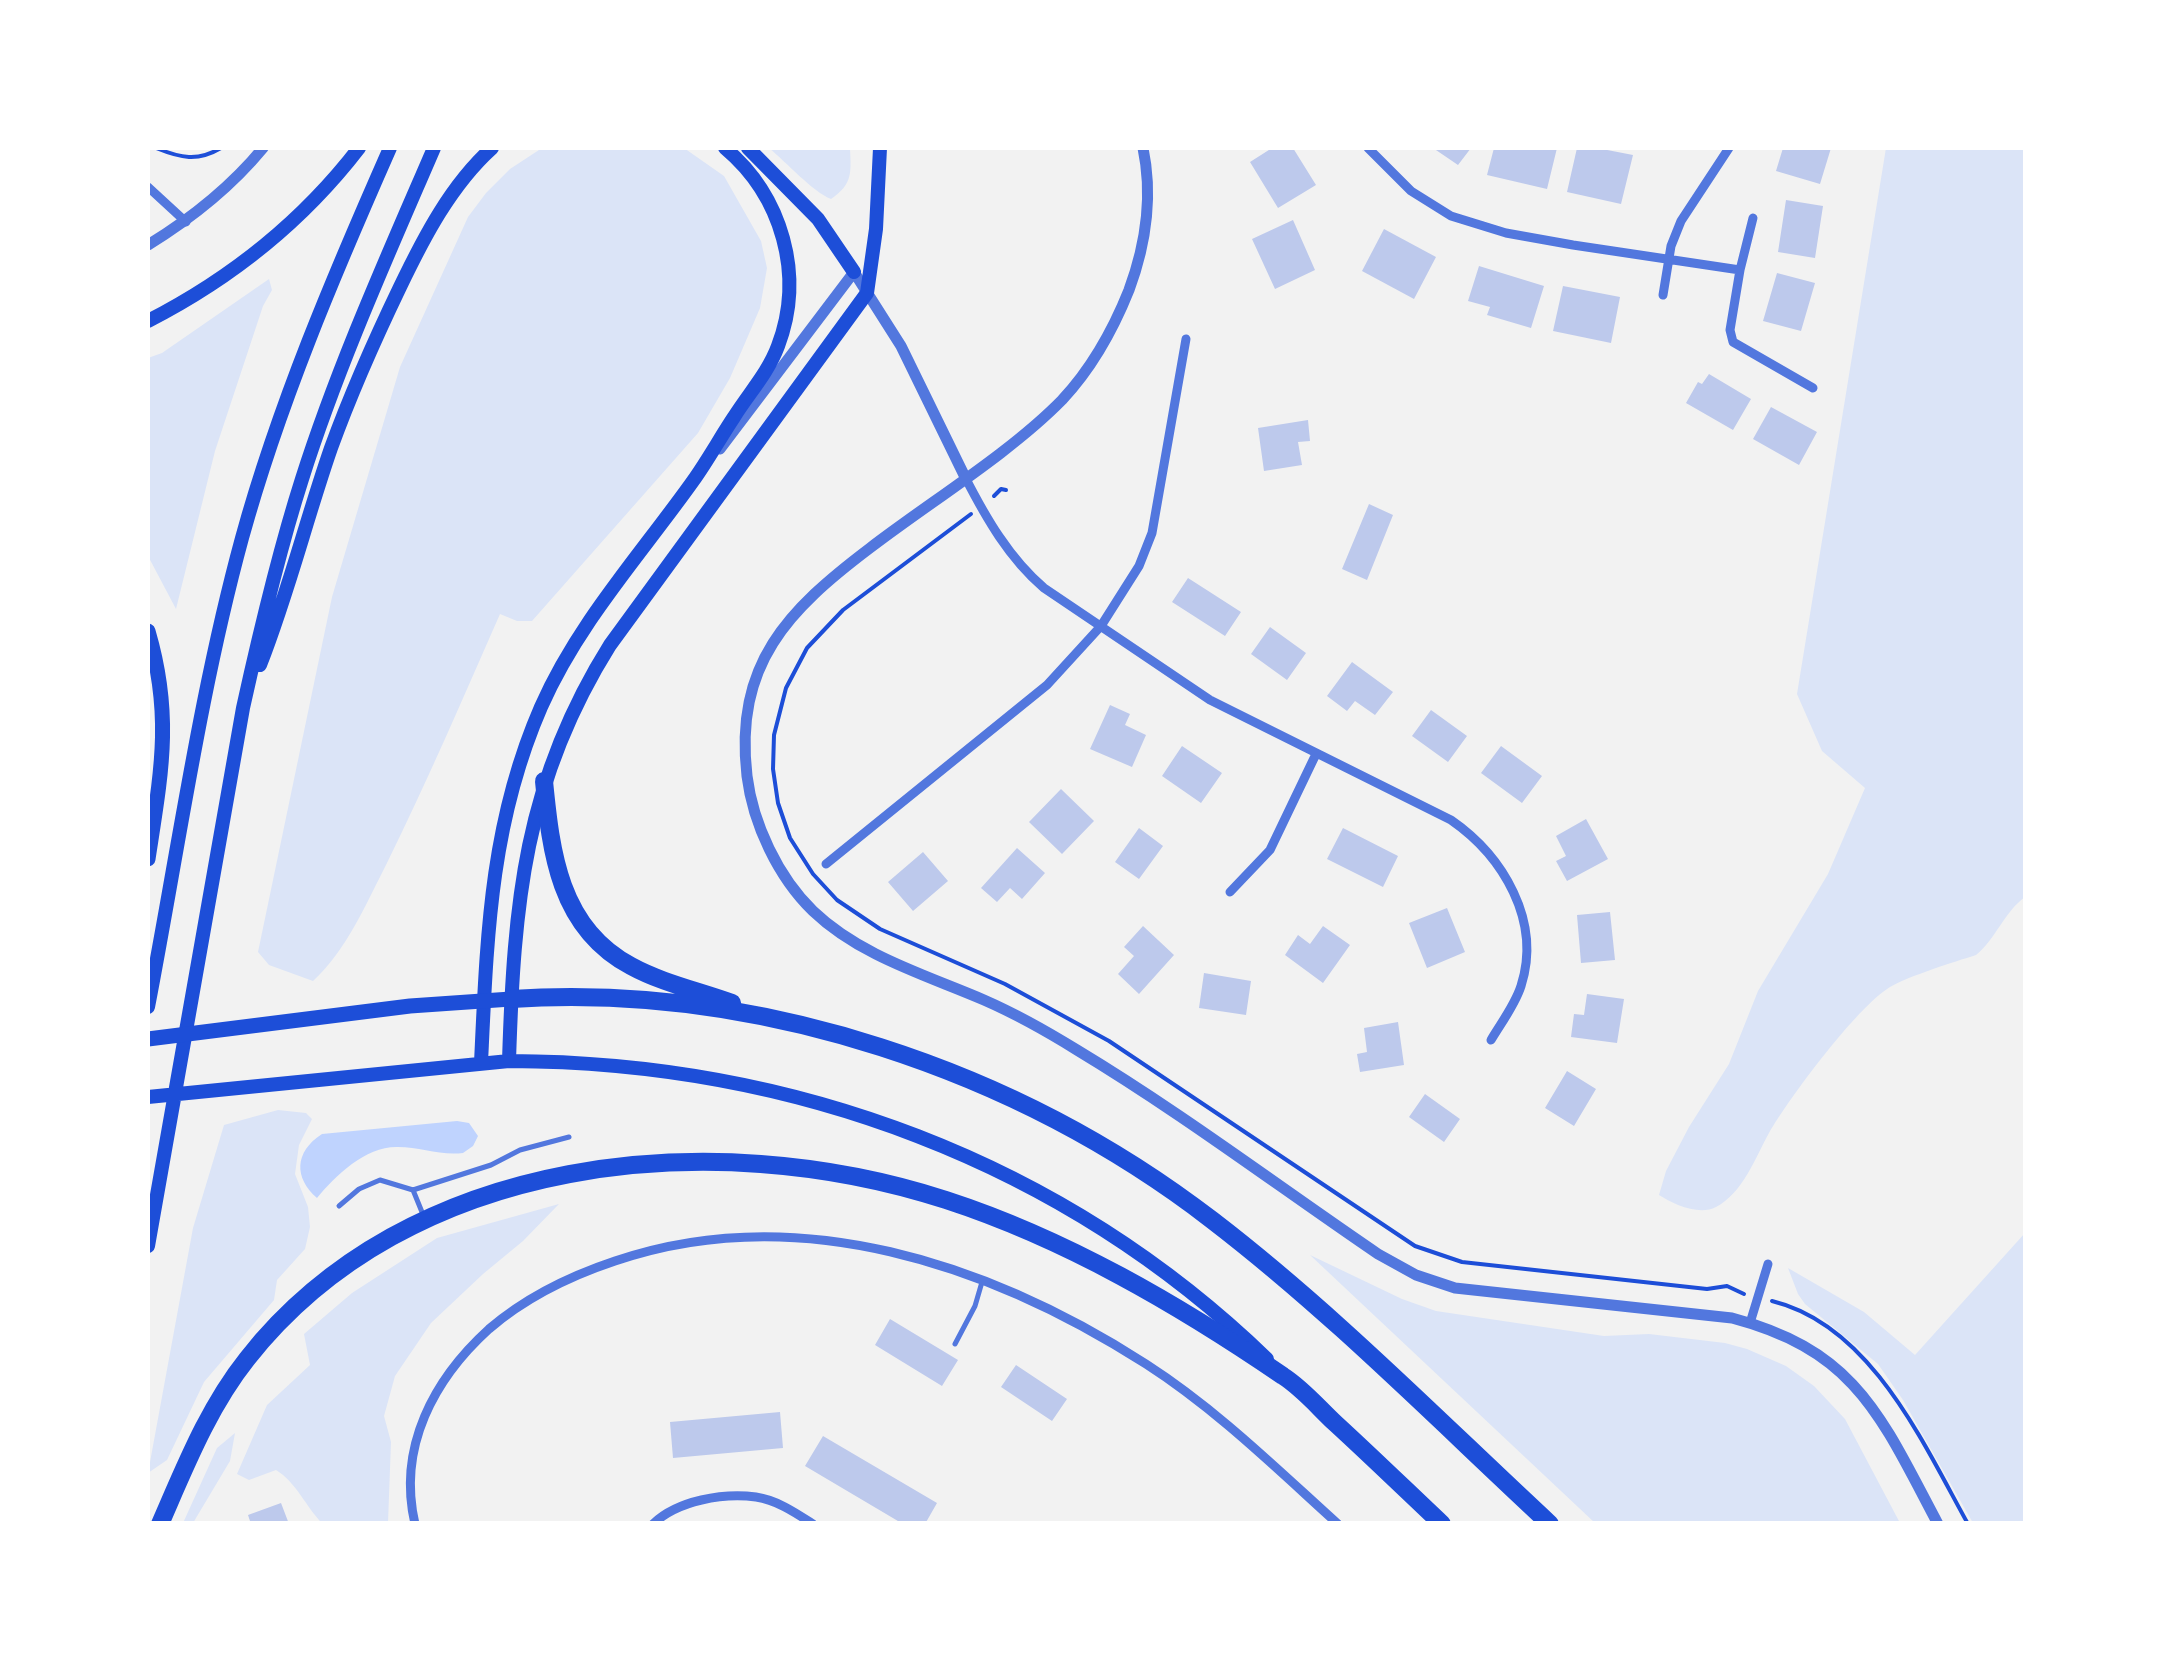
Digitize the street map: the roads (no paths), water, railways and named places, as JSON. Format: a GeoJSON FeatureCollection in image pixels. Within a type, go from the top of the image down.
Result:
{"type":"FeatureCollection","features":[{"type":"Feature","properties":{"kind":"highway"},"geometry":{"type":"LineString","coordinates":[[148,631],[162,688],[164,720],[164,750],[148,859]]}},
{"type":"Feature","properties":{"kind":"highway"},"geometry":{"type":"LineString","coordinates":[[544,781],[552,854],[560,884],[597,941],[620,960],[645,973],[789,1022],[900,1055],[1006,1097],[1111,1152],[1209,1218],[1299,1292],[1550,1524]]}},
{"type":"Feature","properties":{"kind":"highway"},"geometry":{"type":"LineString","coordinates":[[148,1039],[410,1006],[550,996],[715,1008],[789,1022]]}},
{"type":"Feature","properties":{"kind":"highway"},"geometry":{"type":"LineString","coordinates":[[160,1524],[213,1409],[266,1335],[312,1289],[341,1268],[425,1219],[491,1194],[571,1174],[696,1162],[826,1172],[947,1200],[1033,1234],[1142,1290],[1287,1378],[1442,1524]]}},
{"type":"Feature","properties":{"kind":"main road"},"geometry":{"type":"LineString","coordinates":[[148,321],[223,278],[270,242],[358,148]]}},
{"type":"Feature","properties":{"kind":"main road"},"geometry":{"type":"LineString","coordinates":[[148,1007],[207,684],[243,534],[292,384],[390,148]]}},
{"type":"Feature","properties":{"kind":"main road"},"geometry":{"type":"LineString","coordinates":[[148,1246],[243,708],[302,479],[356,332],[434,148]]}},
{"type":"Feature","properties":{"kind":"main road"},"geometry":{"type":"LineString","coordinates":[[243,708],[286,600],[331,448],[366,359],[432,226],[474,164],[492,148]]}},
{"type":"Feature","properties":{"kind":"main road"},"geometry":{"type":"LineString","coordinates":[[481,1063],[496,854],[505,809],[528,739],[581,634],[695,478],[771,362],[782,333],[789,300],[789,266],[779,224],[748,169],[725,148]]}},
{"type":"Feature","properties":{"kind":"main road"},"geometry":{"type":"LineString","coordinates":[[748,148],[818,219],[854,272]]}},
{"type":"Feature","properties":{"kind":"main road"},"geometry":{"type":"LineString","coordinates":[[509,1061],[524,866],[544,781],[571,714],[610,645],[868,293],[880,148]]}},
{"type":"Feature","properties":{"kind":"main road"},"geometry":{"type":"LineString","coordinates":[[148,1097],[509,1061],[607,1064],[744,1085],[845,1110],[940,1144],[1038,1191],[1120,1238],[1199,1296],[1287,1378]]}},
{"type":"Feature","properties":{"kind":"street"},"geometry":{"type":"LineString","coordinates":[[148,246],[186,222],[237,179],[263,148]]}},
{"type":"Feature","properties":{"kind":"street"},"geometry":{"type":"LineString","coordinates":[[1143,148],[1148,182],[1145,228],[1132,280],[1093,361],[1064,398],[1024,433],[802,604],[775,639],[756,677],[747,715],[748,777],[763,834],[776,862],[812,910],[836,931],[864,948],[991,1003],[1077,1050],[1378,1254],[1416,1275],[1476,1291],[1732,1318],[1800,1342],[1845,1374],[1866,1396],[1938,1524]]}},
{"type":"Feature","properties":{"kind":"street"},"geometry":{"type":"LineString","coordinates":[[1368,148],[1411,191],[1450,216],[1506,233],[1740,270]]}},
{"type":"Feature","properties":{"kind":"street"},"geometry":{"type":"LineString","coordinates":[[1663,295],[1681,221],[1729,148]]}},
{"type":"Feature","properties":{"kind":"street"},"geometry":{"type":"LineString","coordinates":[[148,187],[186,222]]}},
{"type":"Feature","properties":{"kind":"street"},"geometry":{"type":"LineString","coordinates":[[1753,218],[1730,330],[1733,342],[1813,388]]}},
{"type":"Feature","properties":{"kind":"street"},"geometry":{"type":"LineString","coordinates":[[695,478],[854,272],[913,368],[980,507],[1024,572],[1210,700],[1451,820],[1480,843],[1505,875],[1522,915],[1525,966],[1521,989],[1492,1040]]}},
{"type":"Feature","properties":{"kind":"street"},"geometry":{"type":"LineString","coordinates":[[826,864],[1047,685],[1101,626],[1139,566],[1152,532],[1186,339]]}},
{"type":"Feature","properties":{"kind":"street"},"geometry":{"type":"LineString","coordinates":[[1230,892],[1270,850],[1316,754]]}},
{"type":"Feature","properties":{"kind":"street"},"geometry":{"type":"LineString","coordinates":[[415,1524],[410,1484],[416,1440],[444,1376],[462,1355],[510,1313],[593,1268],[687,1241],[740,1235],[790,1235],[891,1250],[1048,1310],[1146,1364],[1234,1429],[1338,1524]]}},
{"type":"Feature","properties":{"kind":"street"},"geometry":{"type":"LineString","coordinates":[[1750,1323],[1768,1264]]}},
{"type":"Feature","properties":{"kind":"street"},"geometry":{"type":"LineString","coordinates":[[653,1524],[666,1512],[704,1500],[757,1497],[788,1508],[813,1524]]}},
{"type":"Feature","properties":{"kind":"lane"},"geometry":{"type":"LineString","coordinates":[[338,1206],[359,1189],[380,1180],[412,1190],[491,1164],[520,1150],[569,1137]]}},
{"type":"Feature","properties":{"kind":"lane"},"geometry":{"type":"LineString","coordinates":[[412,1190],[425,1219]]}},
{"type":"Feature","properties":{"kind":"lane"},"geometry":{"type":"LineString","coordinates":[[955,1344],[982,1282]]}},
{"type":"Feature","properties":{"kind":"water"},"geometry":{"type":"Polygon","coordinates":[[[469,1123],[478,1136],[463,1153],[406,1147],[375,1151],[333,1180],[317,1198],[301,1174],[306,1149],[322,1134],[469,1123]]]}}]}
